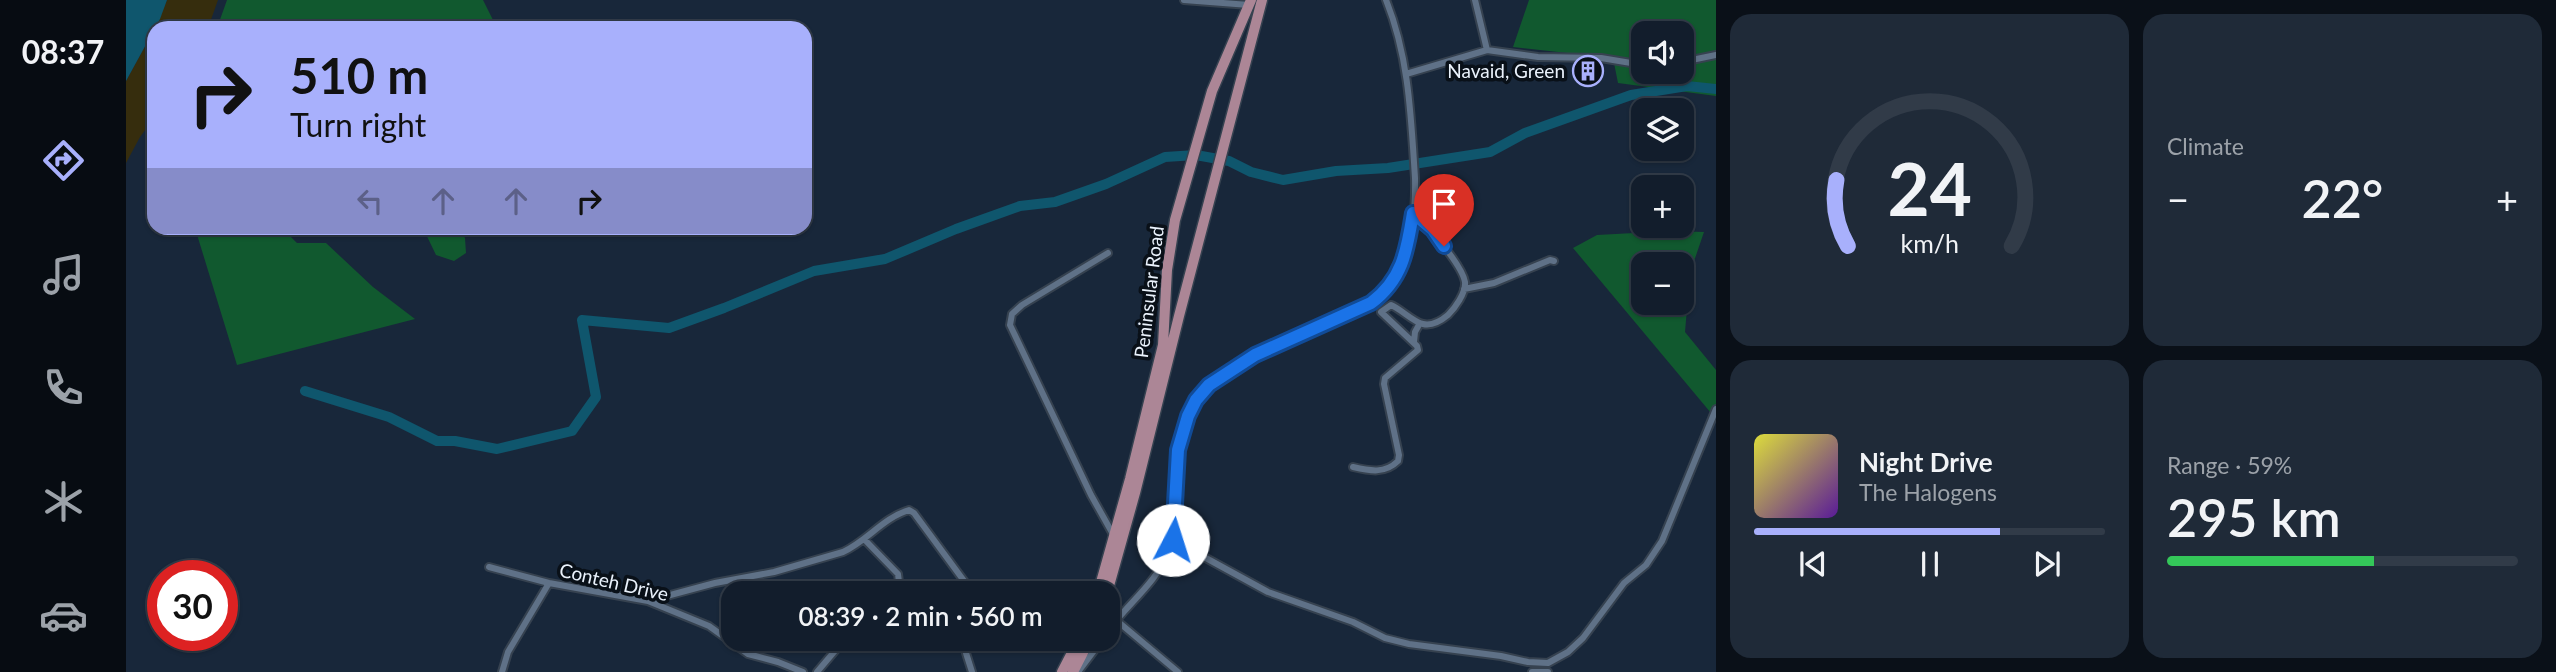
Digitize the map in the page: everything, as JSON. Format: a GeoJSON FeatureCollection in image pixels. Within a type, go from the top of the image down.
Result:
{"type":"FeatureCollection","features":[{"type":"Feature","properties":{"kind":"main road","name":"Peninsular Road"},"geometry":{"type":"LineString","coordinates":[[1110,581],[1262,0]]}},
{"type":"Feature","properties":{"kind":"main road","name":"Peninsular Road"},"geometry":{"type":"LineString","coordinates":[[1101,581],[1163,345],[1171,245],[1186,176],[1227,51],[1250,3]]}},
{"type":"Feature","properties":{"kind":"main road"},"geometry":{"type":"LineString","coordinates":[[1062,672],[1073,651]]}},
{"type":"Feature","properties":{"kind":"main road"},"geometry":{"type":"LineString","coordinates":[[1076,672],[1085,651]]}},
{"type":"Feature","properties":{"kind":"street"},"geometry":{"type":"LineString","coordinates":[[1184,0],[1250,3]]}},
{"type":"Feature","properties":{"kind":"street"},"geometry":{"type":"LineString","coordinates":[[1120,616],[1144,592],[1162,566],[1173,540],[1178,450],[1188,416],[1196,400],[1209,385],[1255,355],[1371,303],[1379,298],[1396,277],[1406,252],[1413,213],[1415,178],[1406,74],[1399,32],[1386,0]]}},
{"type":"Feature","properties":{"kind":"street"},"geometry":{"type":"LineString","coordinates":[[1475,0],[1487,50]]}},
{"type":"Feature","properties":{"kind":"street"},"geometry":{"type":"LineString","coordinates":[[1406,74],[1487,50],[1538,57],[1601,58],[1631,63]]}},
{"type":"Feature","properties":{"kind":"street"},"geometry":{"type":"LineString","coordinates":[[1694,60],[1716,55]]}},
{"type":"Feature","properties":{"kind":"street"},"geometry":{"type":"LineString","coordinates":[[1353,467],[1370,471],[1381,470],[1398,461],[1384,384],[1389,375],[1416,353],[1417,346],[1381,312],[1391,305],[1420,323],[1436,322],[1453,310],[1464,289],[1463,278],[1444,246],[1433,230],[1413,213]]}},
{"type":"Feature","properties":{"kind":"street"},"geometry":{"type":"LineString","coordinates":[[1108,253],[1022,305],[1012,314],[1010,325],[1091,495],[1114,536]]}},
{"type":"Feature","properties":{"kind":"street"},"geometry":{"type":"LineString","coordinates":[[1464,289],[1494,283],[1550,260],[1554,261]]}},
{"type":"Feature","properties":{"kind":"street"},"geometry":{"type":"LineString","coordinates":[[1413,342],[1420,323]]}},
{"type":"Feature","properties":{"kind":"street"},"geometry":{"type":"LineString","coordinates":[[1173,540],[1268,592],[1353,622],[1395,641],[1548,663],[1568,652],[1583,638],[1624,583],[1646,565],[1662,541],[1716,409]]}},
{"type":"Feature","properties":{"kind":"street"},"geometry":{"type":"LineString","coordinates":[[648,601],[827,558],[853,547],[879,525],[909,510],[914,513],[964,581]]}},
{"type":"Feature","properties":{"kind":"street"},"geometry":{"type":"LineString","coordinates":[[863,539],[898,574],[899,581]]}},
{"type":"Feature","properties":{"kind":"street","name":"Conteh Drive"},"geometry":{"type":"LineString","coordinates":[[489,567],[549,583],[648,601],[709,626],[748,654],[803,672]]}},
{"type":"Feature","properties":{"kind":"street"},"geometry":{"type":"LineString","coordinates":[[502,672],[508,652],[549,583]]}},
{"type":"Feature","properties":{"kind":"street"},"geometry":{"type":"LineString","coordinates":[[1120,623],[1178,672]]}},
{"type":"Feature","properties":{"kind":"street"},"geometry":{"type":"LineString","coordinates":[[817,672],[835,651]]}},
{"type":"Feature","properties":{"kind":"street"},"geometry":{"type":"LineString","coordinates":[[966,651],[972,672]]}},
{"type":"Feature","properties":{"kind":"street"},"geometry":{"type":"LineString","coordinates":[[1076,672],[1093,651]]}},
{"type":"Feature","properties":{"kind":"street"},"geometry":{"type":"LineString","coordinates":[[1532,672],[1548,672]]}},
{"type":"Feature","properties":{"kind":"green space"},"geometry":{"type":"Polygon","coordinates":[[[227,0],[483,0],[494,21],[220,21],[227,0]]]}},
{"type":"Feature","properties":{"kind":"green space"},"geometry":{"type":"Polygon","coordinates":[[[1529,0],[1716,0],[1716,96],[1618,83],[1613,58],[1513,47],[1529,0]]]}},
{"type":"Feature","properties":{"kind":"green space"},"geometry":{"type":"Polygon","coordinates":[[[1694,232],[1704,232],[1694,261],[1694,252],[1631,252],[1631,315],[1686,315],[1685,332],[1716,370],[1716,419],[1573,248],[1597,235],[1631,233],[1631,238],[1694,238],[1694,232]]]}},
{"type":"Feature","properties":{"kind":"green space"},"geometry":{"type":"Polygon","coordinates":[[[197,235],[289,235],[297,243],[326,243],[373,287],[415,319],[237,365],[197,235]]]}},
{"type":"Feature","properties":{"kind":"green space"},"geometry":{"type":"Polygon","coordinates":[[[426,235],[463,235],[466,253],[454,261],[436,255],[426,235]]]}},
{"type":"Feature","properties":{"kind":"sand"},"geometry":{"type":"Polygon","coordinates":[[[167,0],[218,0],[210,21],[158,21],[167,0]]]}},
{"type":"Feature","properties":{"kind":"sand"},"geometry":{"type":"Polygon","coordinates":[[[147,43],[147,128],[126,163],[126,81],[147,43]]]}},
{"type":"Feature","properties":{"kind":"water"},"geometry":{"type":"Polygon","coordinates":[[[126,0],[167,0],[159,21],[147,21],[147,43],[126,81],[126,0]]]}},
{"type":"Feature","properties":{"kind":"waterway"},"geometry":{"type":"LineString","coordinates":[[305,391],[389,417],[437,441],[455,441],[497,449],[572,431],[596,397],[582,320],[669,328],[814,271],[885,259],[1020,206],[1055,202],[1106,184],[1165,157],[1196,155],[1229,161],[1251,172],[1283,180],[1336,171],[1388,168],[1490,152],[1525,133],[1631,95],[1687,86],[1716,89]]}},
{"type":"Feature","properties":{"kind":"place","name":"Navaid, Green"},"geometry":{"type":"Point","coordinates":[1588,71]}},
{"type":"Feature","properties":{"kind":"route"},"geometry":{"type":"LineString","coordinates":[[1173,540],[1178,450],[1188,416],[1196,400],[1209,385],[1255,355],[1379,298],[1396,277],[1406,252],[1413,213],[1433,230],[1444,246]]}}]}
